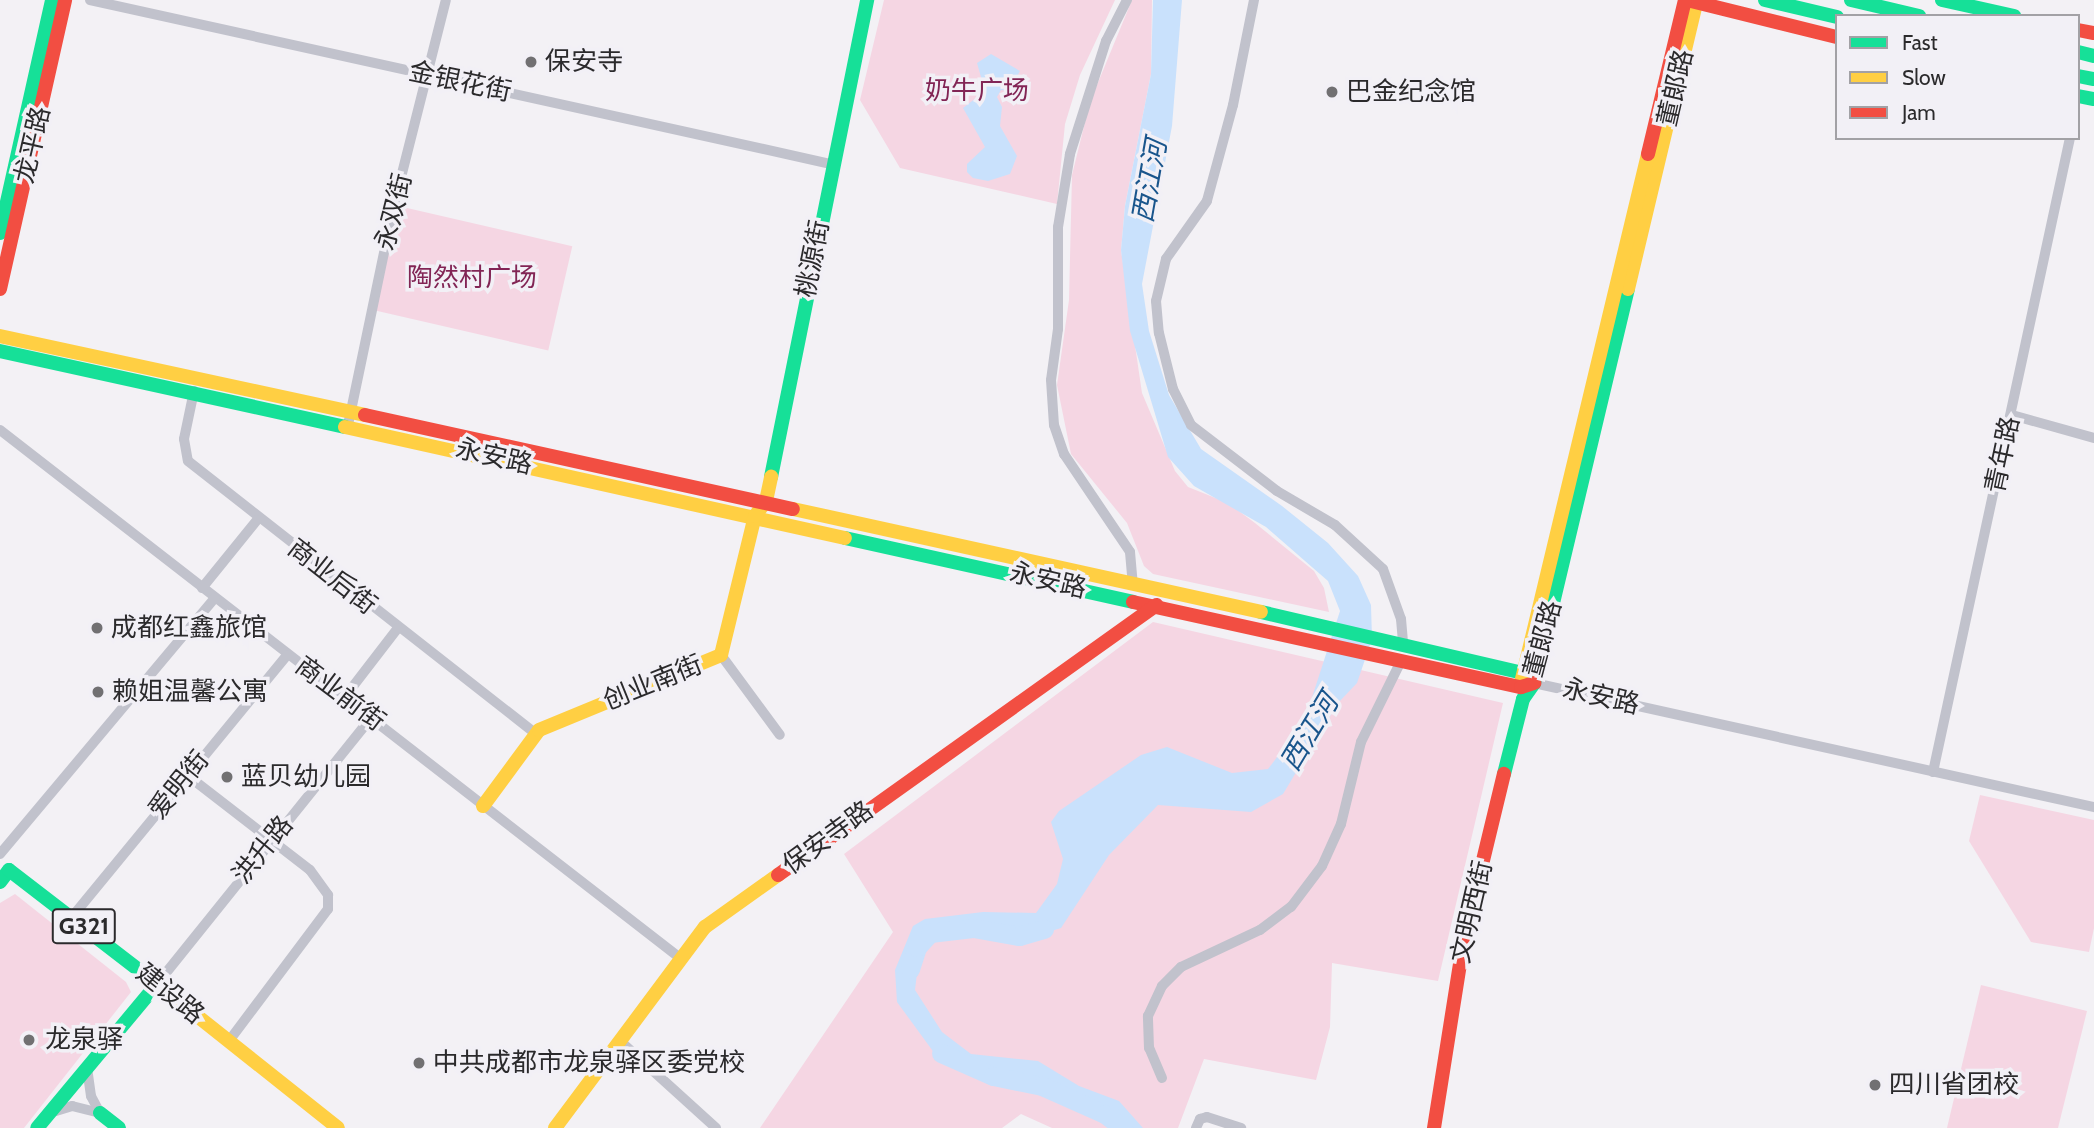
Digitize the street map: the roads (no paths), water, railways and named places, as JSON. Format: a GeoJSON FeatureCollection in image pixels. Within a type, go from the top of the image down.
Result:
{"type":"FeatureCollection","features":[{"type":"Feature","properties":{"kind":"main road","name":"龙平路"},"geometry":{"type":"LineString","coordinates":[[0,233],[52,0]]}},
{"type":"Feature","properties":{"kind":"main road","name":"龙平路"},"geometry":{"type":"LineString","coordinates":[[0,289],[65,0]]}},
{"type":"Feature","properties":{"kind":"main road","name":"桃源街"},"geometry":{"type":"LineString","coordinates":[[755,516],[766,501],[831,164],[867,0]]}},
{"type":"Feature","properties":{"kind":"main road"},"geometry":{"type":"LineString","coordinates":[[1765,0],[1835,18]]}},
{"type":"Feature","properties":{"kind":"main road"},"geometry":{"type":"LineString","coordinates":[[1851,0],[1910,14]]}},
{"type":"Feature","properties":{"kind":"main road"},"geometry":{"type":"LineString","coordinates":[[1942,0],[2005,14]]}},
{"type":"Feature","properties":{"kind":"main road"},"geometry":{"type":"LineString","coordinates":[[1691,1],[1835,37]]}},
{"type":"Feature","properties":{"kind":"main road","name":"董郞路"},"geometry":{"type":"LineString","coordinates":[[1525,685],[1691,1]]}},
{"type":"Feature","properties":{"kind":"main road"},"geometry":{"type":"LineString","coordinates":[[0,336],[352,410],[1133,583],[1313,633],[1380,639],[1403,644],[1525,685]]}},
{"type":"Feature","properties":{"kind":"main road","name":"永安路"},"geometry":{"type":"LineString","coordinates":[[0,351],[194,391],[1157,605],[1313,633],[1376,655],[1525,685]]}},
{"type":"Feature","properties":{"kind":"main road","name":"创业南街"},"geometry":{"type":"LineString","coordinates":[[536,734],[721,655],[755,516]]}},
{"type":"Feature","properties":{"kind":"main road","name":"保安寺路"},"geometry":{"type":"LineString","coordinates":[[555,1128],[705,927],[1157,605]]}},
{"type":"Feature","properties":{"kind":"main road","name":"文明西街"},"geometry":{"type":"LineString","coordinates":[[1434,1128],[1464,939],[1525,685]]}},
{"type":"Feature","properties":{"kind":"main road"},"geometry":{"type":"LineString","coordinates":[[483,806],[536,734]]}},
{"type":"Feature","properties":{"kind":"main road","name":"建设路"},"geometry":{"type":"LineString","coordinates":[[3,872],[72,917],[338,1128]]}},
{"type":"Feature","properties":{"kind":"main road"},"geometry":{"type":"LineString","coordinates":[[41,1124],[157,984]]}},
{"type":"Feature","properties":{"kind":"main road"},"geometry":{"type":"LineString","coordinates":[[100,1113],[119,1128]]}},
{"type":"Feature","properties":{"kind":"street","name":"金银花街"},"geometry":{"type":"LineString","coordinates":[[89,0],[831,164]]}},
{"type":"Feature","properties":{"kind":"street","name":"永双街"},"geometry":{"type":"LineString","coordinates":[[348,425],[394,205],[446,0]]}},
{"type":"Feature","properties":{"kind":"street"},"geometry":{"type":"LineString","coordinates":[[1127,0],[1106,41],[1070,154],[1058,227],[1058,329],[1051,380],[1054,425],[1064,454],[1130,552],[1133,583]]}},
{"type":"Feature","properties":{"kind":"street"},"geometry":{"type":"LineString","coordinates":[[1254,0],[1233,106],[1207,201],[1166,259],[1156,302],[1159,333],[1174,389],[1191,425],[1277,491],[1335,525],[1383,569],[1401,619],[1403,644]]}},
{"type":"Feature","properties":{"kind":"street","name":"青年路"},"geometry":{"type":"LineString","coordinates":[[1933,772],[2070,140]]}},
{"type":"Feature","properties":{"kind":"street","name":"商业后街"},"geometry":{"type":"LineString","coordinates":[[194,391],[184,439],[188,461],[257,520],[536,734]]}},
{"type":"Feature","properties":{"kind":"street"},"geometry":{"type":"LineString","coordinates":[[2012,415],[2094,438]]}},
{"type":"Feature","properties":{"kind":"street","name":"商业前街"},"geometry":{"type":"LineString","coordinates":[[0,430],[680,958]]}},
{"type":"Feature","properties":{"kind":"street"},"geometry":{"type":"LineString","coordinates":[[202,588],[257,520]]}},
{"type":"Feature","properties":{"kind":"street"},"geometry":{"type":"LineString","coordinates":[[0,854],[215,598]]}},
{"type":"Feature","properties":{"kind":"street"},"geometry":{"type":"LineString","coordinates":[[344,698],[398,628]]}},
{"type":"Feature","properties":{"kind":"street","name":"爱明街"},"geometry":{"type":"LineString","coordinates":[[72,917],[287,654]]}},
{"type":"Feature","properties":{"kind":"street"},"geometry":{"type":"LineString","coordinates":[[721,655],[780,735]]}},
{"type":"Feature","properties":{"kind":"street"},"geometry":{"type":"LineString","coordinates":[[1163,1078],[1149,1048],[1147,1016],[1162,986],[1181,967],[1270,922],[1291,907],[1322,866],[1341,824],[1361,742],[1401,661]]}},
{"type":"Feature","properties":{"kind":"street","name":"永安路"},"geometry":{"type":"LineString","coordinates":[[1525,685],[2094,807]]}},
{"type":"Feature","properties":{"kind":"street","name":"洪升路"},"geometry":{"type":"LineString","coordinates":[[157,984],[371,718]]}},
{"type":"Feature","properties":{"kind":"street"},"geometry":{"type":"LineString","coordinates":[[187,775],[271,839],[322,883],[328,909],[229,1041]]}},
{"type":"Feature","properties":{"kind":"street"},"geometry":{"type":"LineString","coordinates":[[620,1040],[716,1128]]}},
{"type":"Feature","properties":{"kind":"street"},"geometry":{"type":"LineString","coordinates":[[88,1068],[89,1089],[100,1113]]}},
{"type":"Feature","properties":{"kind":"street"},"geometry":{"type":"LineString","coordinates":[[41,1124],[72,1106],[100,1113]]}},
{"type":"Feature","properties":{"kind":"street"},"geometry":{"type":"LineString","coordinates":[[1196,1128],[1200,1119],[1207,1117],[1241,1128]]}},
{"type":"Feature","properties":{"kind":"water"},"geometry":{"type":"Polygon","coordinates":[[[1153,0],[1182,0],[1172,126],[1142,284],[1149,331],[1169,395],[1201,449],[1282,506],[1328,543],[1358,576],[1371,605],[1372,639],[1357,683],[1338,703],[1283,794],[1251,812],[1158,805],[1109,855],[1061,928],[1029,938],[986,928],[921,940],[915,990],[942,1032],[971,1054],[1038,1061],[1079,1086],[1119,1101],[1143,1128],[1128,1128],[1113,1114],[1089,1112],[1051,1090],[935,1054],[897,1002],[895,970],[913,926],[925,919],[983,912],[1036,913],[1057,884],[1063,859],[1051,822],[1059,811],[1141,755],[1167,747],[1232,773],[1268,769],[1304,722],[1340,611],[1328,581],[1266,527],[1194,486],[1168,457],[1130,331],[1121,250],[1125,206],[1151,74],[1153,0]]]}},
{"type":"Feature","properties":{"kind":"water"},"geometry":{"type":"Polygon","coordinates":[[[991,54],[1020,71],[1009,91],[1001,90],[997,97],[1002,107],[1000,126],[1017,156],[1010,174],[988,181],[973,178],[967,172],[967,164],[985,147],[963,108],[985,91],[977,63],[991,54]]]}},
{"type":"Feature","properties":{"kind":"waterway","name":"西江河"},"geometry":{"type":"LineString","coordinates":[[910,969],[917,947],[930,933],[973,928],[1019,936],[1044,929]]}},
{"type":"Feature","properties":{"kind":"waterway","name":"西江河"},"geometry":{"type":"LineString","coordinates":[[941,1053],[993,1076],[1042,1086],[1105,1114],[1123,1128]]}},
{"type":"Feature","properties":{"kind":"place","name":"保安寺"},"geometry":{"type":"Point","coordinates":[531,62]}},
{"type":"Feature","properties":{"kind":"place","name":"巴金纪念馆"},"geometry":{"type":"Point","coordinates":[1332,92]}},
{"type":"Feature","properties":{"kind":"place","name":"成都红鑫旅馆"},"geometry":{"type":"Point","coordinates":[97,628]}},
{"type":"Feature","properties":{"kind":"place","name":"赖姐温馨公寓"},"geometry":{"type":"Point","coordinates":[98,692]}},
{"type":"Feature","properties":{"kind":"place","name":"蓝贝幼儿园"},"geometry":{"type":"Point","coordinates":[227,777]}},
{"type":"Feature","properties":{"kind":"place","name":"龙泉驿"},"geometry":{"type":"Point","coordinates":[29,1040]}},
{"type":"Feature","properties":{"kind":"place","name":"中共成都市龙泉驿区委党校"},"geometry":{"type":"Point","coordinates":[419,1063]}},
{"type":"Feature","properties":{"kind":"place","name":"四川省团校"},"geometry":{"type":"Point","coordinates":[1875,1085]}},
{"type":"Feature","properties":{"kind":"park label","name":"奶牛广场"},"geometry":{"type":"Point","coordinates":[977,91]}},
{"type":"Feature","properties":{"kind":"park label","name":"陶然村广场"},"geometry":{"type":"Point","coordinates":[472,278]}}]}
